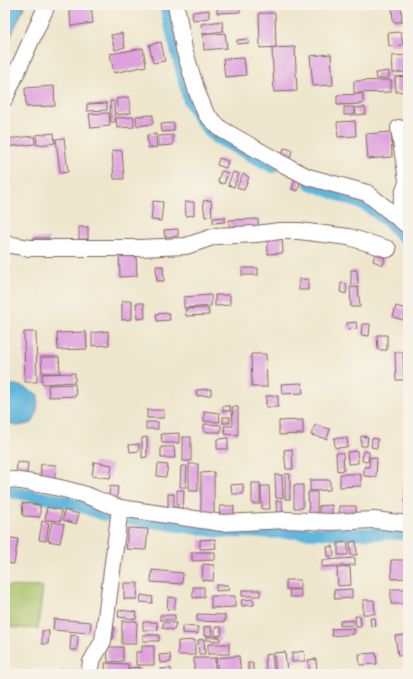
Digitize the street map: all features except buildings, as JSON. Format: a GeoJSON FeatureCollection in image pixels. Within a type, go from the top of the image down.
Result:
{"type":"FeatureCollection","features":[{"type":"Feature","properties":{"kind":"street"},"geometry":{"type":"LineString","coordinates":[[5,98],[47,5]]}},
{"type":"Feature","properties":{"kind":"street"},"geometry":{"type":"LineString","coordinates":[[176,5],[184,49],[197,92],[206,114],[221,129],[308,177],[367,193],[406,224]]}},
{"type":"Feature","properties":{"kind":"street"},"geometry":{"type":"LineString","coordinates":[[399,128],[408,180],[400,209],[406,224]]}},
{"type":"Feature","properties":{"kind":"street"},"geometry":{"type":"LineString","coordinates":[[5,244],[30,248],[139,248],[186,246],[216,236],[256,234],[280,230],[349,237],[388,249]]}},
{"type":"Feature","properties":{"kind":"street"},"geometry":{"type":"LineString","coordinates":[[5,479],[51,486],[81,494],[105,504],[120,508],[222,523],[288,520],[330,522],[374,520],[408,524]]}},
{"type":"Feature","properties":{"kind":"street"},"geometry":{"type":"LineString","coordinates":[[89,674],[91,662],[103,641],[120,508]]}},
{"type":"Feature","properties":{"kind":"green space"},"geometry":{"type":"Polygon","coordinates":[[[5,586],[43,587],[38,629],[5,627],[5,586]]]}},
{"type":"Feature","properties":{"kind":"water"},"geometry":{"type":"Polygon","coordinates":[[[5,5],[25,5],[5,50],[5,5]]]}},
{"type":"Feature","properties":{"kind":"water"},"geometry":{"type":"Polygon","coordinates":[[[5,384],[22,387],[38,395],[36,413],[32,423],[18,426],[5,421],[5,384]]]}},
{"type":"Feature","properties":{"kind":"waterway"},"geometry":{"type":"LineString","coordinates":[[165,5],[189,101],[200,120],[215,137],[273,167]]}},
{"type":"Feature","properties":{"kind":"waterway"},"geometry":{"type":"LineString","coordinates":[[310,184],[367,206],[391,224],[408,243]]}},
{"type":"Feature","properties":{"kind":"waterway"},"geometry":{"type":"LineString","coordinates":[[5,491],[69,502],[104,515],[221,532],[408,534]]}}]}
